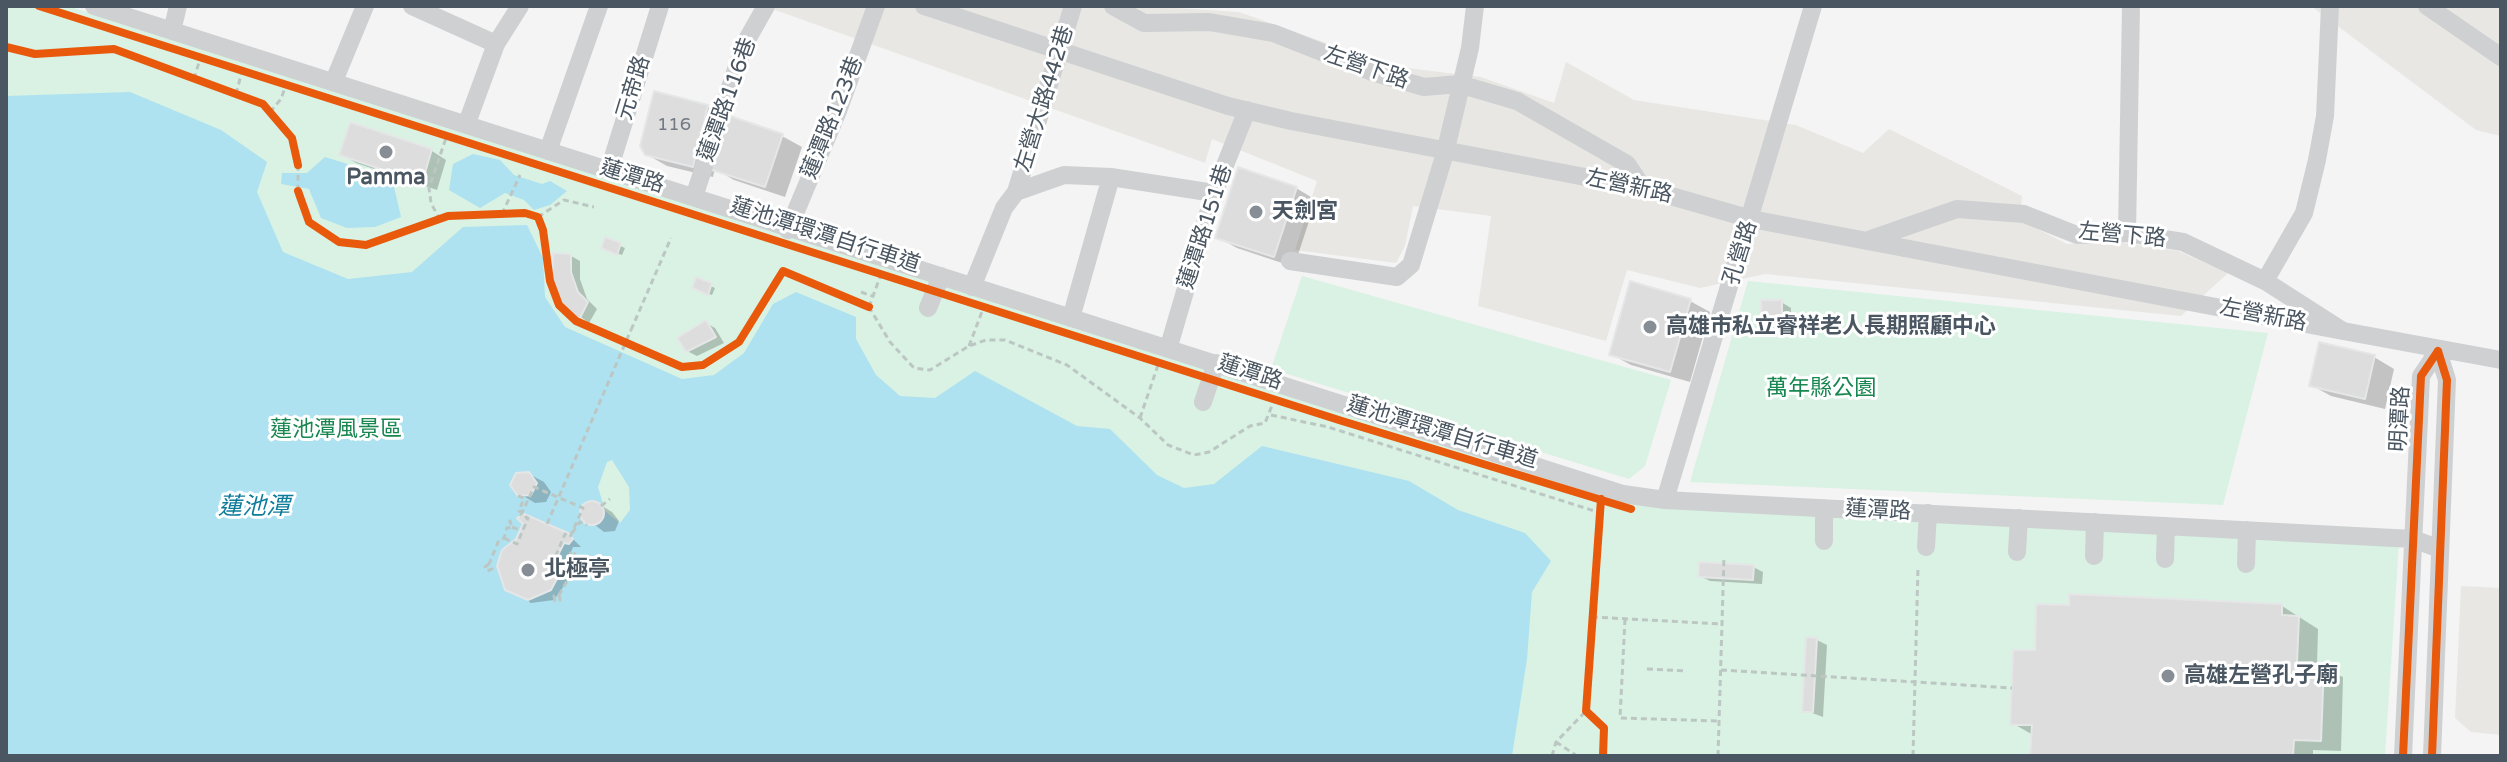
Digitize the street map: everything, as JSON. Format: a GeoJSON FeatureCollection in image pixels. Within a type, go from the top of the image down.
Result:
{"type":"FeatureCollection","features":[{"type":"Feature","properties":{"kind":"street","name":"蓮潭路"},"geometry":{"type":"LineString","coordinates":[[94,6],[334,81],[464,131],[548,151],[788,230],[941,276],[972,294],[1071,318],[1164,354],[1216,363],[1623,494],[1665,500],[2413,539],[2440,549]]}},
{"type":"Feature","properties":{"kind":"street"},"geometry":{"type":"LineString","coordinates":[[172,31],[178,6]]}},
{"type":"Feature","properties":{"kind":"street"},"geometry":{"type":"LineString","coordinates":[[334,81],[365,6]]}},
{"type":"Feature","properties":{"kind":"street"},"geometry":{"type":"LineString","coordinates":[[412,6],[496,44]]}},
{"type":"Feature","properties":{"kind":"street"},"geometry":{"type":"LineString","coordinates":[[464,131],[496,44],[520,6]]}},
{"type":"Feature","properties":{"kind":"street"},"geometry":{"type":"LineString","coordinates":[[548,151],[599,6]]}},
{"type":"Feature","properties":{"kind":"street","name":"元帝路"},"geometry":{"type":"LineString","coordinates":[[609,170],[660,6]]}},
{"type":"Feature","properties":{"kind":"street","name":"蓮潭路116巷"},"geometry":{"type":"LineString","coordinates":[[694,197],[744,45],[766,6]]}},
{"type":"Feature","properties":{"kind":"street","name":"蓮潭路123巷"},"geometry":{"type":"LineString","coordinates":[[788,230],[838,111],[876,6]]}},
{"type":"Feature","properties":{"kind":"street","name":"左營新路"},"geometry":{"type":"LineString","coordinates":[[924,6],[1247,110],[1445,153],[1643,188],[1751,219],[2343,331]]}},
{"type":"Feature","properties":{"kind":"street","name":"左營大路442巷"},"geometry":{"type":"LineString","coordinates":[[972,294],[1004,208],[1016,192],[1073,6]]}},
{"type":"Feature","properties":{"kind":"street","name":"左營下路"},"geometry":{"type":"LineString","coordinates":[[1113,6],[1144,23],[1195,14],[1273,33],[1372,72],[1424,87],[1459,84],[1517,101],[1627,164],[1643,188]]}},
{"type":"Feature","properties":{"kind":"street"},"geometry":{"type":"LineString","coordinates":[[1290,261],[1397,277],[1411,265],[1445,153],[1470,48],[1475,6]]}},
{"type":"Feature","properties":{"kind":"street","name":"孔營路"},"geometry":{"type":"LineString","coordinates":[[1665,500],[1813,6]]}},
{"type":"Feature","properties":{"kind":"street"},"geometry":{"type":"LineString","coordinates":[[2127,233],[2131,6]]}},
{"type":"Feature","properties":{"kind":"street"},"geometry":{"type":"LineString","coordinates":[[2265,281],[2304,213],[2317,160],[2325,116],[2330,6]]}},
{"type":"Feature","properties":{"kind":"street"},"geometry":{"type":"LineString","coordinates":[[2427,6],[2501,57]]}},
{"type":"Feature","properties":{"kind":"street","name":"蓮潭路151巷"},"geometry":{"type":"LineString","coordinates":[[1164,354],[1214,193],[1247,110]]}},
{"type":"Feature","properties":{"kind":"street"},"geometry":{"type":"LineString","coordinates":[[1016,192],[1064,175],[1111,177],[1214,193]]}},
{"type":"Feature","properties":{"kind":"street"},"geometry":{"type":"LineString","coordinates":[[1071,318],[1111,177]]}},
{"type":"Feature","properties":{"kind":"street","name":"左營下路"},"geometry":{"type":"LineString","coordinates":[[1869,240],[1957,209],[2024,214],[2077,235],[2127,233],[2183,242],[2265,281],[2343,331],[2438,351],[2501,360]]}},
{"type":"Feature","properties":{"kind":"street"},"geometry":{"type":"LineString","coordinates":[[928,308],[941,276]]}},
{"type":"Feature","properties":{"kind":"street","name":"明潭路"},"geometry":{"type":"LineString","coordinates":[[2403,755],[2421,376],[2438,351]]}},
{"type":"Feature","properties":{"kind":"street","name":"明潭路"},"geometry":{"type":"LineString","coordinates":[[2432,756],[2447,380],[2438,351]]}},
{"type":"Feature","properties":{"kind":"street"},"geometry":{"type":"LineString","coordinates":[[1203,402],[1216,363]]}},
{"type":"Feature","properties":{"kind":"street"},"geometry":{"type":"LineString","coordinates":[[1824,508],[1824,541]]}},
{"type":"Feature","properties":{"kind":"street"},"geometry":{"type":"LineString","coordinates":[[1926,547],[1928,513]]}},
{"type":"Feature","properties":{"kind":"street"},"geometry":{"type":"LineString","coordinates":[[2017,552],[2019,518]]}},
{"type":"Feature","properties":{"kind":"street"},"geometry":{"type":"LineString","coordinates":[[2094,556],[2095,522]]}},
{"type":"Feature","properties":{"kind":"street"},"geometry":{"type":"LineString","coordinates":[[2165,559],[2166,526]]}},
{"type":"Feature","properties":{"kind":"street"},"geometry":{"type":"LineString","coordinates":[[2246,564],[2247,530]]}},
{"type":"Feature","properties":{"kind":"street"},"geometry":{"type":"LineString","coordinates":[[2403,755],[2423,756]]}},
{"type":"Feature","properties":{"kind":"path"},"geometry":{"type":"LineString","coordinates":[[6,47],[35,54],[114,49],[263,104],[292,138],[298,165],[298,191],[309,222],[339,242],[366,245],[440,220],[525,213],[538,217]]}},
{"type":"Feature","properties":{"kind":"path"},"geometry":{"type":"LineString","coordinates":[[185,54],[214,63]]}},
{"type":"Feature","properties":{"kind":"path"},"geometry":{"type":"LineString","coordinates":[[194,79],[200,59]]}},
{"type":"Feature","properties":{"kind":"path"},"geometry":{"type":"LineString","coordinates":[[228,67],[257,76]]}},
{"type":"Feature","properties":{"kind":"path"},"geometry":{"type":"LineString","coordinates":[[236,94],[242,71]]}},
{"type":"Feature","properties":{"kind":"path"},"geometry":{"type":"LineString","coordinates":[[272,80],[301,89]]}},
{"type":"Feature","properties":{"kind":"path"},"geometry":{"type":"LineString","coordinates":[[270,112],[281,99],[286,84]]}},
{"type":"Feature","properties":{"kind":"path"},"geometry":{"type":"LineString","coordinates":[[433,130],[448,134],[464,131]]}},
{"type":"Feature","properties":{"kind":"path"},"geometry":{"type":"LineString","coordinates":[[440,220],[431,203],[429,188],[448,134]]}},
{"type":"Feature","properties":{"kind":"path"},"geometry":{"type":"LineString","coordinates":[[502,214],[520,175]]}},
{"type":"Feature","properties":{"kind":"path"},"geometry":{"type":"LineString","coordinates":[[538,217],[564,200],[594,207]]}},
{"type":"Feature","properties":{"kind":"path"},"geometry":{"type":"LineString","coordinates":[[538,217],[543,230],[550,281],[559,305],[576,321],[682,367],[703,365],[739,342],[783,271],[869,307],[890,342],[914,368],[930,370],[969,346],[1005,340],[1067,365],[1140,418],[1168,445],[1194,455],[1209,452],[1250,426],[1265,423],[1274,398]]}},
{"type":"Feature","properties":{"kind":"path"},"geometry":{"type":"LineString","coordinates":[[547,524],[671,238]]}},
{"type":"Feature","properties":{"kind":"path"},"geometry":{"type":"LineString","coordinates":[[869,307],[881,274]]}},
{"type":"Feature","properties":{"kind":"path"},"geometry":{"type":"LineString","coordinates":[[861,292],[873,297]]}},
{"type":"Feature","properties":{"kind":"path"},"geometry":{"type":"LineString","coordinates":[[972,294],[985,305],[999,310]]}},
{"type":"Feature","properties":{"kind":"path"},"geometry":{"type":"LineString","coordinates":[[969,346],[985,305]]}},
{"type":"Feature","properties":{"kind":"path"},"geometry":{"type":"LineString","coordinates":[[1145,357],[1164,354]]}},
{"type":"Feature","properties":{"kind":"path"},"geometry":{"type":"LineString","coordinates":[[1164,354],[1172,366]]}},
{"type":"Feature","properties":{"kind":"path"},"geometry":{"type":"LineString","coordinates":[[1140,418],[1164,354]]}},
{"type":"Feature","properties":{"kind":"path"},"geometry":{"type":"LineString","coordinates":[[1262,394],[1288,403]]}},
{"type":"Feature","properties":{"kind":"path"},"geometry":{"type":"LineString","coordinates":[[1269,415],[1328,427],[1601,513]]}},
{"type":"Feature","properties":{"kind":"path"},"geometry":{"type":"LineString","coordinates":[[521,511],[534,487],[583,508],[573,533]]}},
{"type":"Feature","properties":{"kind":"path"},"geometry":{"type":"LineString","coordinates":[[534,489],[581,509]]}},
{"type":"Feature","properties":{"kind":"path"},"geometry":{"type":"LineString","coordinates":[[502,537],[517,544],[528,518],[521,515],[524,498],[518,496]]}},
{"type":"Feature","properties":{"kind":"path"},"geometry":{"type":"LineString","coordinates":[[601,506],[610,499]]}},
{"type":"Feature","properties":{"kind":"path"},"geometry":{"type":"LineString","coordinates":[[1599,526],[1601,499]]}},
{"type":"Feature","properties":{"kind":"path"},"geometry":{"type":"LineString","coordinates":[[570,568],[554,560],[565,534],[570,537],[580,522],[587,525]]}},
{"type":"Feature","properties":{"kind":"path"},"geometry":{"type":"LineString","coordinates":[[489,564],[489,552],[494,550],[510,527],[520,530]]}},
{"type":"Feature","properties":{"kind":"path"},"geometry":{"type":"LineString","coordinates":[[559,595],[564,587],[569,586],[570,568],[570,556],[560,550]]}},
{"type":"Feature","properties":{"kind":"path"},"geometry":{"type":"LineString","coordinates":[[1718,756],[1724,557]]}},
{"type":"Feature","properties":{"kind":"path"},"geometry":{"type":"LineString","coordinates":[[1913,756],[1918,568]]}},
{"type":"Feature","properties":{"kind":"path"},"geometry":{"type":"LineString","coordinates":[[1591,632],[1593,604]]}},
{"type":"Feature","properties":{"kind":"path"},"geometry":{"type":"LineString","coordinates":[[1592,617],[1722,624]]}},
{"type":"Feature","properties":{"kind":"path"},"geometry":{"type":"LineString","coordinates":[[1625,619],[1620,718],[1719,721]]}},
{"type":"Feature","properties":{"kind":"path"},"geometry":{"type":"LineString","coordinates":[[1647,669],[1687,671]]}},
{"type":"Feature","properties":{"kind":"path"},"geometry":{"type":"LineString","coordinates":[[1721,670],[2012,688]]}},
{"type":"Feature","properties":{"kind":"path"},"geometry":{"type":"LineString","coordinates":[[1552,756],[1556,742],[1586,711],[1587,695]]}},
{"type":"Feature","properties":{"kind":"path"},"geometry":{"type":"LineString","coordinates":[[1586,711],[1595,719]]}},
{"type":"Feature","properties":{"kind":"path"},"geometry":{"type":"LineString","coordinates":[[1556,742],[1577,756]]}},
{"type":"Feature","properties":{"kind":"shaded area"},"geometry":{"type":"Polygon","coordinates":[[[764,6],[1144,6],[1239,12],[1391,66],[1481,77],[1554,103],[1566,62],[1634,100],[1796,125],[1863,153],[1889,129],[2022,196],[2020,220],[2067,244],[2112,241],[2178,251],[2228,273],[2181,316],[1765,274],[1700,288],[1627,270],[1606,341],[1478,306],[1491,216],[1413,206],[1405,246],[1396,263],[1295,250],[1317,181],[1212,139],[1205,163],[764,6]]]}},
{"type":"Feature","properties":{"kind":"shaded area"},"geometry":{"type":"Polygon","coordinates":[[[2311,6],[2501,6],[2501,136],[2476,130],[2311,6]]]}},
{"type":"Feature","properties":{"kind":"shaded area"},"geometry":{"type":"Polygon","coordinates":[[[2461,586],[2501,588],[2501,735],[2471,732],[2455,718],[2461,586]]]}},
{"type":"Feature","properties":{"kind":"green space","name":"蓮池潭"},"geometry":{"type":"Polygon","coordinates":[[[6,6],[68,6],[1635,504],[2399,543],[2385,756],[6,756],[6,6]]]}},
{"type":"Feature","properties":{"kind":"green space"},"geometry":{"type":"Polygon","coordinates":[[[1302,276],[1671,380],[1645,466],[1629,479],[1271,369],[1302,276]]]}},
{"type":"Feature","properties":{"kind":"green space","name":"萬年縣公園"},"geometry":{"type":"Polygon","coordinates":[[[1748,281],[2268,333],[2223,505],[1690,482],[1748,281]]]}},
{"type":"Feature","properties":{"kind":"water","name":"蓮池潭"},"geometry":{"type":"Polygon","coordinates":[[[130,92],[221,130],[267,162],[257,192],[283,252],[348,279],[412,272],[463,227],[527,225],[543,258],[545,297],[565,327],[682,379],[714,375],[744,353],[773,304],[796,292],[856,317],[856,339],[876,375],[900,396],[935,398],[975,371],[1077,426],[1110,429],[1157,475],[1184,488],[1214,484],[1262,446],[1409,481],[1458,510],[1525,533],[1551,561],[1532,592],[1527,659],[1512,756],[6,756],[6,96],[130,92]],[[612,460],[607,462],[598,487],[605,511],[620,523],[630,510],[629,487],[612,460]]]}},
{"type":"Feature","properties":{"kind":"water"},"geometry":{"type":"Polygon","coordinates":[[[473,154],[500,160],[514,175],[542,184],[550,181],[567,191],[550,205],[534,210],[524,200],[505,193],[480,208],[449,190],[453,164],[473,154]]]}},
{"type":"Feature","properties":{"kind":"water"},"geometry":{"type":"Polygon","coordinates":[[[325,157],[392,178],[401,217],[375,227],[347,228],[321,218],[309,189],[281,184],[282,173],[307,173],[325,157]]]}},
{"type":"Feature","properties":{"kind":"building"},"geometry":{"type":"Polygon","coordinates":[[[654,91],[708,105],[693,167],[645,155],[640,146],[654,91]]]}},
{"type":"Feature","properties":{"kind":"building"},"geometry":{"type":"Polygon","coordinates":[[[730,116],[783,134],[765,187],[712,170],[730,116]]]}},
{"type":"Feature","properties":{"kind":"building","name":"Pamma"},"geometry":{"type":"Polygon","coordinates":[[[350,122],[432,149],[422,183],[339,155],[350,122]]]}},
{"type":"Feature","properties":{"kind":"building","name":"天劍宮"},"geometry":{"type":"Polygon","coordinates":[[[1238,167],[1297,187],[1274,257],[1215,238],[1238,167]]]}},
{"type":"Feature","properties":{"kind":"building"},"geometry":{"type":"Polygon","coordinates":[[[605,237],[621,243],[617,255],[601,248],[605,237]]]}},
{"type":"Feature","properties":{"kind":"building"},"geometry":{"type":"Polygon","coordinates":[[[553,253],[571,254],[571,272],[578,292],[588,302],[579,320],[563,305],[552,281],[553,253]]]}},
{"type":"Feature","properties":{"kind":"building"},"geometry":{"type":"Polygon","coordinates":[[[696,277],[712,283],[708,295],[692,288],[696,277]]]}},
{"type":"Feature","properties":{"kind":"building","name":"高雄市私立睿祥老人長期照顧中心"},"geometry":{"type":"Polygon","coordinates":[[[1630,281],[1691,299],[1670,372],[1609,355],[1630,281]]]}},
{"type":"Feature","properties":{"kind":"building"},"geometry":{"type":"Polygon","coordinates":[[[1761,300],[1782,300],[1782,332],[1761,332],[1761,300]]]}},
{"type":"Feature","properties":{"kind":"building"},"geometry":{"type":"Polygon","coordinates":[[[706,320],[716,337],[686,352],[677,338],[706,320]]]}},
{"type":"Feature","properties":{"kind":"building"},"geometry":{"type":"Polygon","coordinates":[[[2319,342],[2375,355],[2365,399],[2309,386],[2319,342]]]}},
{"type":"Feature","properties":{"kind":"building"},"geometry":{"type":"Polygon","coordinates":[[[529,472],[537,483],[531,495],[518,496],[510,485],[516,473],[529,472]]]}},
{"type":"Feature","properties":{"kind":"building"},"geometry":{"type":"Polygon","coordinates":[[[592,501],[603,508],[604,513],[597,524],[592,525],[581,518],[580,513],[587,502],[592,501]]]}},
{"type":"Feature","properties":{"kind":"building"},"geometry":{"type":"Polygon","coordinates":[[[524,514],[568,533],[573,539],[569,544],[564,543],[557,557],[559,575],[551,590],[528,600],[505,590],[497,566],[502,550],[516,539],[523,524],[517,518],[524,514]]]}},
{"type":"Feature","properties":{"kind":"building"},"geometry":{"type":"Polygon","coordinates":[[[1699,562],[1754,565],[1753,580],[1698,577],[1699,562]]]}},
{"type":"Feature","properties":{"kind":"building","name":"高雄左營孔子廟"},"geometry":{"type":"Polygon","coordinates":[[[2069,594],[2282,604],[2282,615],[2299,616],[2297,663],[2324,664],[2321,741],[2294,740],[2293,756],[2030,756],[2032,725],[2010,725],[2013,650],[2035,650],[2036,604],[2069,605],[2069,594]]]}},
{"type":"Feature","properties":{"kind":"building"},"geometry":{"type":"Polygon","coordinates":[[[1806,637],[1817,638],[1813,712],[1802,712],[1806,637]]]}},
{"type":"Feature","properties":{"kind":"cycle path","name":"蓮池潭環潭自行車道"},"geometry":{"type":"LineString","coordinates":[[39,6],[1342,421],[1631,509]]}},
{"type":"Feature","properties":{"kind":"cycle path"},"geometry":{"type":"LineString","coordinates":[[6,47],[35,54],[114,49],[263,104],[292,138],[298,165]]}},
{"type":"Feature","properties":{"kind":"cycle path"},"geometry":{"type":"LineString","coordinates":[[298,191],[309,222],[339,242],[366,245],[448,216],[525,213],[538,217],[543,230],[550,281],[559,305],[576,321],[682,367],[703,365],[739,342],[783,271],[869,307]]}},
{"type":"Feature","properties":{"kind":"cycle path"},"geometry":{"type":"LineString","coordinates":[[2403,756],[2421,376],[2438,351]]}},
{"type":"Feature","properties":{"kind":"cycle path"},"geometry":{"type":"LineString","coordinates":[[2432,756],[2447,380],[2438,351]]}},
{"type":"Feature","properties":{"kind":"cycle path"},"geometry":{"type":"LineString","coordinates":[[1601,499],[1586,711],[1604,728],[1603,756]]}},
{"type":"Feature","properties":{"kind":"place","name":"Pamma"},"geometry":{"type":"Point","coordinates":[386,152]}},
{"type":"Feature","properties":{"kind":"place","name":"天劍宮"},"geometry":{"type":"Point","coordinates":[1256,212]}},
{"type":"Feature","properties":{"kind":"place","name":"高雄市私立睿祥老人長期照顧中心"},"geometry":{"type":"Point","coordinates":[1650,327]}},
{"type":"Feature","properties":{"kind":"place","name":"北極亭"},"geometry":{"type":"Point","coordinates":[528,570]}},
{"type":"Feature","properties":{"kind":"place","name":"高雄左營孔子廟"},"geometry":{"type":"Point","coordinates":[2168,676]}},
{"type":"Feature","properties":{"kind":"park label","name":"蓮池潭風景區"},"geometry":{"type":"Point","coordinates":[336,430]}}]}
